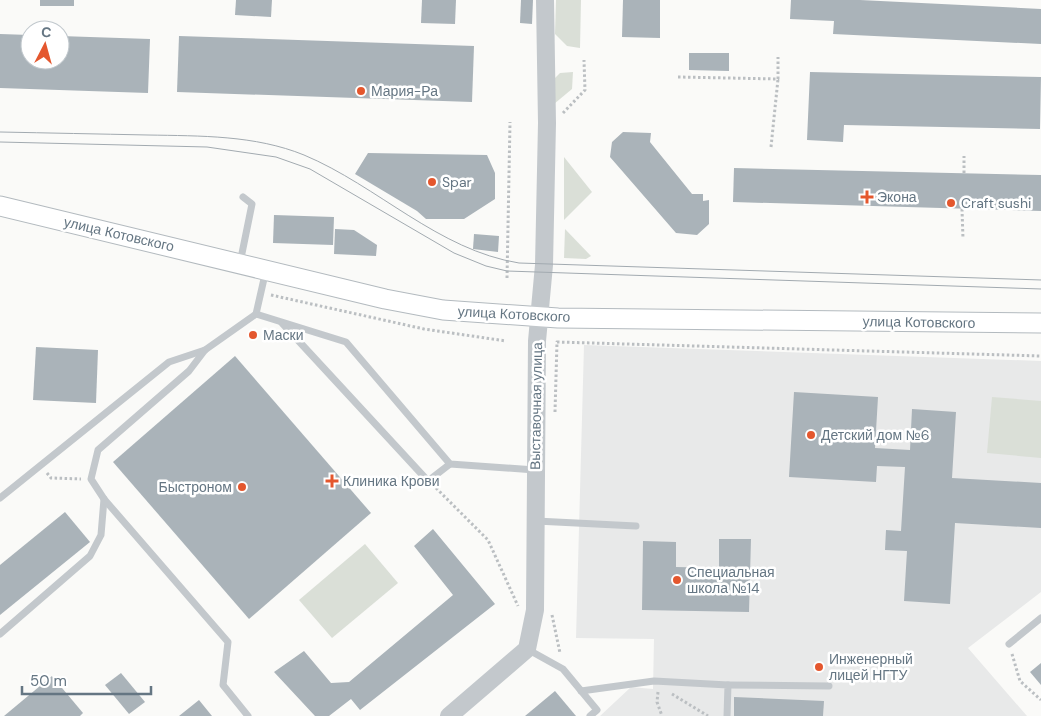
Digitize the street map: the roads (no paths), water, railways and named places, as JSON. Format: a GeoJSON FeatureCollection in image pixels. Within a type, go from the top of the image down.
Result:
{"type":"FeatureCollection","features":[{"type":"Feature","properties":{"kind":"main road","name":"улица Котовского"},"geometry":{"type":"LineString","coordinates":[[0,206],[385,299],[443,310],[540,316],[1041,323]]}},
{"type":"Feature","properties":{"kind":"street","name":"Выставочная улица"},"geometry":{"type":"LineString","coordinates":[[527,649],[535,610],[535,470],[540,316],[544,265],[547,123],[544,39],[545,0]]}},
{"type":"Feature","properties":{"kind":"street"},"geometry":{"type":"LineString","coordinates":[[449,716],[527,649]]}},
{"type":"Feature","properties":{"kind":"lane"},"geometry":{"type":"LineString","coordinates":[[240,263],[252,204],[243,197]]}},
{"type":"Feature","properties":{"kind":"lane"},"geometry":{"type":"LineString","coordinates":[[0,498],[169,362],[205,350],[256,314],[266,270]]}},
{"type":"Feature","properties":{"kind":"lane"},"geometry":{"type":"LineString","coordinates":[[256,314],[346,342],[450,464]]}},
{"type":"Feature","properties":{"kind":"lane"},"geometry":{"type":"LineString","coordinates":[[281,322],[428,481],[450,464],[535,470]]}},
{"type":"Feature","properties":{"kind":"lane"},"geometry":{"type":"LineString","coordinates":[[205,350],[189,371],[98,450],[91,479],[104,499],[228,642],[223,685],[248,716]]}},
{"type":"Feature","properties":{"kind":"lane"},"geometry":{"type":"LineString","coordinates":[[0,634],[90,556],[101,535],[104,499]]}},
{"type":"Feature","properties":{"kind":"lane"},"geometry":{"type":"LineString","coordinates":[[535,521],[636,526]]}},
{"type":"Feature","properties":{"kind":"lane"},"geometry":{"type":"LineString","coordinates":[[1010,644],[1041,618]]}},
{"type":"Feature","properties":{"kind":"lane"},"geometry":{"type":"LineString","coordinates":[[527,649],[563,668],[597,710],[590,716]]}},
{"type":"Feature","properties":{"kind":"lane"},"geometry":{"type":"LineString","coordinates":[[581,691],[660,681],[728,685],[829,686]]}},
{"type":"Feature","properties":{"kind":"lane"},"geometry":{"type":"LineString","coordinates":[[727,716],[728,685]]}},
{"type":"Feature","properties":{"kind":"tram line"},"geometry":{"type":"LineString","coordinates":[[0,132],[207,136],[247,140],[285,148],[331,168],[409,216],[462,245],[490,256],[519,263],[1041,280]]}},
{"type":"Feature","properties":{"kind":"tram line"},"geometry":{"type":"LineString","coordinates":[[0,142],[207,147],[276,157],[310,169],[454,253],[486,266],[507,271],[1041,289]]}},
{"type":"Feature","properties":{"kind":"place","name":"Мария-Ра"},"geometry":{"type":"Point","coordinates":[361,91]}},
{"type":"Feature","properties":{"kind":"place","name":"Spar"},"geometry":{"type":"Point","coordinates":[432,182]}},
{"type":"Feature","properties":{"kind":"place","name":"Экона"},"geometry":{"type":"Point","coordinates":[867,197]}},
{"type":"Feature","properties":{"kind":"place","name":"Craft sushi"},"geometry":{"type":"Point","coordinates":[951,203]}},
{"type":"Feature","properties":{"kind":"place","name":"Маски"},"geometry":{"type":"Point","coordinates":[253,335]}},
{"type":"Feature","properties":{"kind":"place","name":"Детский дом №6"},"geometry":{"type":"Point","coordinates":[811,435]}},
{"type":"Feature","properties":{"kind":"place","name":"Клиника Крови"},"geometry":{"type":"Point","coordinates":[332,481]}},
{"type":"Feature","properties":{"kind":"place","name":"Быстроном"},"geometry":{"type":"Point","coordinates":[242,487]}},
{"type":"Feature","properties":{"kind":"place","name":"Специальная школа №14"},"geometry":{"type":"Point","coordinates":[677,580]}},
{"type":"Feature","properties":{"kind":"place","name":"Инженерный лицей НГТУ"},"geometry":{"type":"Point","coordinates":[819,667]}}]}
